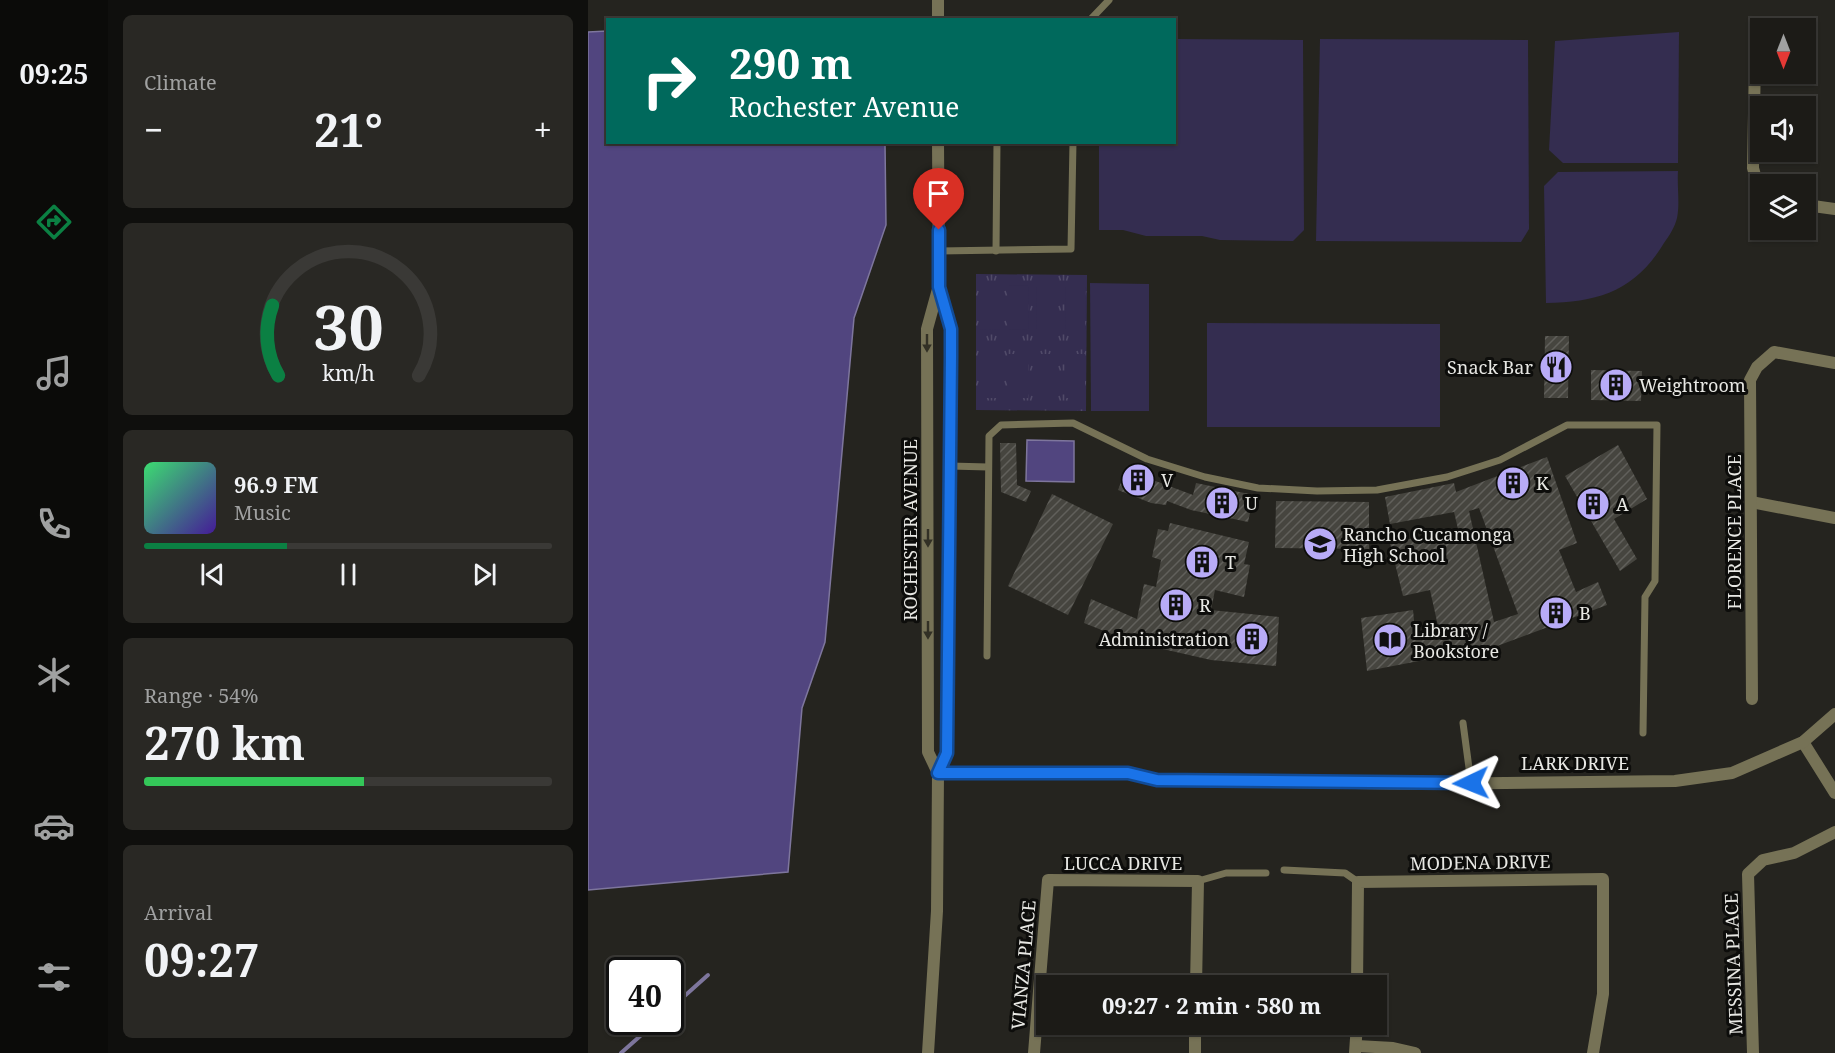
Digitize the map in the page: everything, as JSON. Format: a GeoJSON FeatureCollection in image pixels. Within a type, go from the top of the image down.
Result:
{"type":"FeatureCollection","features":[{"type":"Feature","properties":{"kind":"street"},"geometry":{"type":"LineString","coordinates":[[938,0],[938,18]]}},
{"type":"Feature","properties":{"kind":"street"},"geometry":{"type":"LineString","coordinates":[[1754,174],[1755,84]]}},
{"type":"Feature","properties":{"kind":"street","name":"ROCHESTER AVENUE"},"geometry":{"type":"LineString","coordinates":[[928,1053],[937,912],[938,773],[947,753],[951,329],[939,287],[938,144]]}},
{"type":"Feature","properties":{"kind":"street"},"geometry":{"type":"LineString","coordinates":[[1816,206],[1835,209]]}},
{"type":"Feature","properties":{"kind":"street","name":"ROCHESTER AVENUE"},"geometry":{"type":"LineString","coordinates":[[938,773],[928,752],[927,329],[939,287]]}},
{"type":"Feature","properties":{"kind":"street","name":"FLORENCE PLACE"},"geometry":{"type":"LineString","coordinates":[[1752,699],[1750,380],[1757,367],[1774,352],[1835,363]]}},
{"type":"Feature","properties":{"kind":"street"},"geometry":{"type":"LineString","coordinates":[[1751,502],[1835,518]]}},
{"type":"Feature","properties":{"kind":"street","name":"LARK DRIVE"},"geometry":{"type":"LineString","coordinates":[[938,773],[1128,773],[1157,780],[1471,783],[1687,779],[1732,773],[1803,742],[1835,714]]}},
{"type":"Feature","properties":{"kind":"street"},"geometry":{"type":"LineString","coordinates":[[1803,742],[1835,793]]}},
{"type":"Feature","properties":{"kind":"street","name":"MESSINA PLACE"},"geometry":{"type":"LineString","coordinates":[[1753,1053],[1748,874],[1763,860],[1794,853],[1822,841],[1835,832]]}},
{"type":"Feature","properties":{"kind":"street","name":"MODENA DRIVE"},"geometry":{"type":"LineString","coordinates":[[1358,882],[1603,879],[1603,994],[1593,1053]]}},
{"type":"Feature","properties":{"kind":"street","name":"LUCCA DRIVE"},"geometry":{"type":"LineString","coordinates":[[1048,880],[1198,881]]}},
{"type":"Feature","properties":{"kind":"street","name":"VIANZA PLACE"},"geometry":{"type":"LineString","coordinates":[[1034,1053],[1048,880]]}},
{"type":"Feature","properties":{"kind":"street"},"geometry":{"type":"LineString","coordinates":[[1196,975],[1198,881]]}},
{"type":"Feature","properties":{"kind":"street"},"geometry":{"type":"LineString","coordinates":[[1357,975],[1358,882]]}},
{"type":"Feature","properties":{"kind":"street"},"geometry":{"type":"LineString","coordinates":[[1195,1035],[1195,1053]]}},
{"type":"Feature","properties":{"kind":"street"},"geometry":{"type":"LineString","coordinates":[[1357,1035],[1356,1050],[1393,1048],[1415,1053]]}},
{"type":"Feature","properties":{"kind":"lane"},"geometry":{"type":"LineString","coordinates":[[1092,18],[1109,0]]}},
{"type":"Feature","properties":{"kind":"lane"},"geometry":{"type":"LineString","coordinates":[[996,251],[997,144]]}},
{"type":"Feature","properties":{"kind":"lane"},"geometry":{"type":"LineString","coordinates":[[939,252],[1071,249],[1073,144]]}},
{"type":"Feature","properties":{"kind":"lane"},"geometry":{"type":"LineString","coordinates":[[987,656],[989,435],[1001,424],[1073,423],[1147,459],[1205,477],[1266,488],[1317,491],[1377,490],[1447,477],[1500,460],[1567,425],[1657,424],[1655,581],[1645,597],[1643,733]]}},
{"type":"Feature","properties":{"kind":"lane"},"geometry":{"type":"LineString","coordinates":[[950,466],[988,466]]}},
{"type":"Feature","properties":{"kind":"lane"},"geometry":{"type":"LineString","coordinates":[[1463,723],[1471,783]]}},
{"type":"Feature","properties":{"kind":"lane"},"geometry":{"type":"LineString","coordinates":[[1284,870],[1345,873],[1358,882]]}},
{"type":"Feature","properties":{"kind":"lane"},"geometry":{"type":"LineString","coordinates":[[1198,881],[1226,873],[1266,873]]}},
{"type":"Feature","properties":{"kind":"green space"},"geometry":{"type":"Polygon","coordinates":[[[1679,32],[1678,163],[1563,163],[1549,150],[1555,41],[1679,32]]]}},
{"type":"Feature","properties":{"kind":"green space"},"geometry":{"type":"Polygon","coordinates":[[[1176,39],[1303,40],[1304,230],[1293,241],[1220,240],[1202,236],[1146,236],[1123,230],[1099,230],[1099,144],[1176,144],[1176,39]]]}},
{"type":"Feature","properties":{"kind":"green space"},"geometry":{"type":"Polygon","coordinates":[[[1320,39],[1528,40],[1529,229],[1521,242],[1316,241],[1320,39]]]}},
{"type":"Feature","properties":{"kind":"green space"},"geometry":{"type":"Polygon","coordinates":[[[1678,171],[1676,221],[1653,259],[1641,272],[1614,291],[1599,296],[1583,300],[1546,303],[1544,186],[1558,172],[1678,171]]]}},
{"type":"Feature","properties":{"kind":"green space"},"geometry":{"type":"Polygon","coordinates":[[[976,274],[1087,275],[1086,411],[976,410],[976,274]]]}},
{"type":"Feature","properties":{"kind":"green space"},"geometry":{"type":"Polygon","coordinates":[[[1090,283],[1149,284],[1149,411],[1091,411],[1090,283]]]}},
{"type":"Feature","properties":{"kind":"green space"},"geometry":{"type":"Polygon","coordinates":[[[1008,285],[1029,286],[1028,330],[1008,329],[1008,285]]]}},
{"type":"Feature","properties":{"kind":"green space"},"geometry":{"type":"Polygon","coordinates":[[[980,286],[1000,286],[1000,330],[980,329],[980,286]]]}},
{"type":"Feature","properties":{"kind":"green space"},"geometry":{"type":"Polygon","coordinates":[[[1037,286],[1057,286],[1057,330],[1036,330],[1037,286]]]}},
{"type":"Feature","properties":{"kind":"green space"},"geometry":{"type":"Polygon","coordinates":[[[1066,286],[1086,286],[1085,330],[1065,330],[1066,286]]]}},
{"type":"Feature","properties":{"kind":"green space"},"geometry":{"type":"Polygon","coordinates":[[[1207,323],[1440,324],[1440,427],[1207,427],[1207,323]]]}},
{"type":"Feature","properties":{"kind":"green space"},"geometry":{"type":"Polygon","coordinates":[[[979,354],[999,354],[999,398],[979,398],[979,354]]]}},
{"type":"Feature","properties":{"kind":"green space"},"geometry":{"type":"Polygon","coordinates":[[[1008,354],[1028,354],[1028,398],[1008,398],[1008,354]]]}},
{"type":"Feature","properties":{"kind":"green space"},"geometry":{"type":"Polygon","coordinates":[[[1036,354],[1056,354],[1056,398],[1036,398],[1036,354]]]}},
{"type":"Feature","properties":{"kind":"green space"},"geometry":{"type":"Polygon","coordinates":[[[1065,354],[1085,354],[1085,398],[1065,398],[1065,354]]]}},
{"type":"Feature","properties":{"kind":"shaded area"},"geometry":{"type":"Polygon","coordinates":[[[606,31],[606,144],[885,144],[886,225],[854,318],[825,642],[802,708],[788,872],[588,890],[588,32],[606,31]]]}},
{"type":"Feature","properties":{"kind":"shaded area"},"geometry":{"type":"Polygon","coordinates":[[[1027,440],[1074,441],[1074,482],[1026,481],[1027,440]]]}},
{"type":"Feature","properties":{"kind":"building","name":"Snack Bar"},"geometry":{"type":"Polygon","coordinates":[[[1545,336],[1569,336],[1568,398],[1544,398],[1545,336]]]}},
{"type":"Feature","properties":{"kind":"building","name":"Weightroom"},"geometry":{"type":"Polygon","coordinates":[[[1591,370],[1642,371],[1641,401],[1591,400],[1591,370]]]}},
{"type":"Feature","properties":{"kind":"building"},"geometry":{"type":"Polygon","coordinates":[[[1000,443],[1016,443],[1017,485],[1031,491],[1026,502],[1001,492],[1000,443]]]}},
{"type":"Feature","properties":{"kind":"building","name":"A"},"geometry":{"type":"Polygon","coordinates":[[[1618,445],[1647,499],[1614,519],[1637,559],[1620,571],[1565,476],[1618,445]]]}},
{"type":"Feature","properties":{"kind":"building"},"geometry":{"type":"Polygon","coordinates":[[[1547,457],[1577,543],[1559,550],[1576,592],[1598,582],[1607,605],[1497,646],[1367,671],[1361,618],[1413,610],[1416,640],[1440,635],[1430,590],[1403,596],[1390,543],[1458,529],[1454,512],[1390,524],[1385,497],[1454,483],[1456,492],[1547,457]],[[1479,508],[1469,511],[1494,622],[1518,614],[1479,508]]]}},
{"type":"Feature","properties":{"kind":"building"},"geometry":{"type":"Polygon","coordinates":[[[1126,470],[1193,495],[1196,483],[1254,495],[1248,522],[1191,510],[1167,501],[1166,505],[1151,503],[1118,490],[1126,470]]]}},
{"type":"Feature","properties":{"kind":"building"},"geometry":{"type":"Polygon","coordinates":[[[1052,494],[1113,524],[1068,615],[1008,586],[1052,494]]]}},
{"type":"Feature","properties":{"kind":"building"},"geometry":{"type":"Polygon","coordinates":[[[1276,501],[1369,502],[1369,549],[1275,548],[1276,501]]]}},
{"type":"Feature","properties":{"kind":"building"},"geometry":{"type":"Polygon","coordinates":[[[1170,523],[1249,542],[1244,564],[1250,565],[1244,597],[1215,590],[1211,610],[1279,617],[1276,666],[1211,660],[1132,642],[1084,623],[1091,599],[1137,619],[1144,584],[1156,587],[1161,560],[1152,557],[1158,529],[1168,531],[1170,523]]]}},
{"type":"Feature","properties":{"kind":"waterway"},"geometry":{"type":"LineString","coordinates":[[684,996],[708,975]]}},
{"type":"Feature","properties":{"kind":"waterway"},"geometry":{"type":"LineString","coordinates":[[621,1053],[641,1035]]}},
{"type":"Feature","properties":{"kind":"place","name":"Snack Bar"},"geometry":{"type":"Point","coordinates":[1556,367]}},
{"type":"Feature","properties":{"kind":"place","name":"Weightroom"},"geometry":{"type":"Point","coordinates":[1616,385]}},
{"type":"Feature","properties":{"kind":"place","name":"V"},"geometry":{"type":"Point","coordinates":[1138,480]}},
{"type":"Feature","properties":{"kind":"place","name":"K"},"geometry":{"type":"Point","coordinates":[1513,483]}},
{"type":"Feature","properties":{"kind":"place","name":"U"},"geometry":{"type":"Point","coordinates":[1222,503]}},
{"type":"Feature","properties":{"kind":"place","name":"A"},"geometry":{"type":"Point","coordinates":[1593,504]}},
{"type":"Feature","properties":{"kind":"place","name":"Rancho Cucamonga High School"},"geometry":{"type":"Point","coordinates":[1320,544]}},
{"type":"Feature","properties":{"kind":"place","name":"T"},"geometry":{"type":"Point","coordinates":[1202,562]}},
{"type":"Feature","properties":{"kind":"place","name":"R"},"geometry":{"type":"Point","coordinates":[1176,605]}},
{"type":"Feature","properties":{"kind":"place","name":"B"},"geometry":{"type":"Point","coordinates":[1556,613]}},
{"type":"Feature","properties":{"kind":"place","name":"Administration"},"geometry":{"type":"Point","coordinates":[1252,639]}},
{"type":"Feature","properties":{"kind":"place","name":"Library / Bookstore"},"geometry":{"type":"Point","coordinates":[1390,640]}},
{"type":"Feature","properties":{"kind":"route"},"geometry":{"type":"LineString","coordinates":[[939,230],[939,287],[951,329],[951,357],[947,753],[938,773],[1128,773],[1157,780],[1471,783]]}}]}
